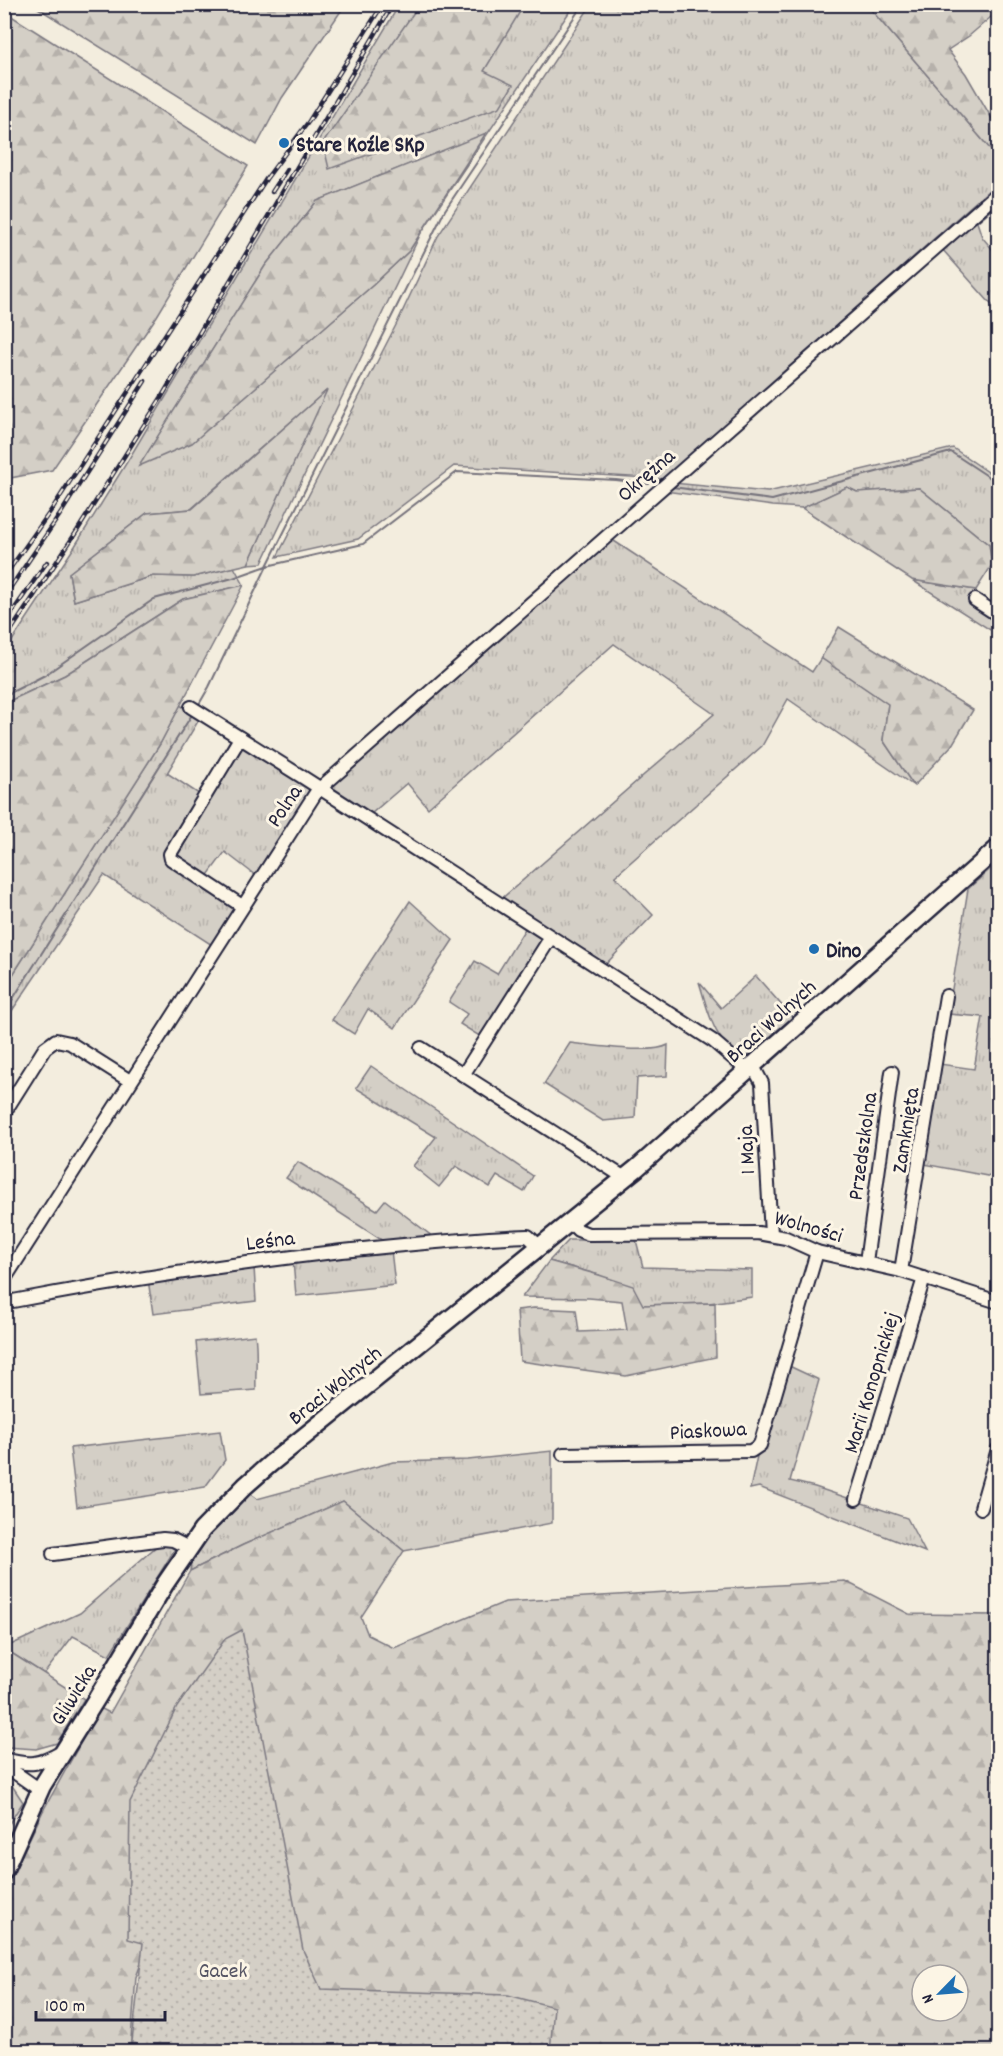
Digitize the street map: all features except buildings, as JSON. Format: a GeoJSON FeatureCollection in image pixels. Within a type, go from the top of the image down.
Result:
{"type":"FeatureCollection","features":[{"type":"Feature","properties":{"kind":"main road","name":"Braci Wolnych"},"geometry":{"type":"LineString","coordinates":[[189,1548],[216,1515],[259,1474],[625,1178],[999,848]]}},
{"type":"Feature","properties":{"kind":"main road","name":"Gliwicka"},"geometry":{"type":"LineString","coordinates":[[4,1871],[41,1788],[189,1548]]}},
{"type":"Feature","properties":{"kind":"street","name":"Okrężna"},"geometry":{"type":"LineString","coordinates":[[321,788],[999,193]]}},
{"type":"Feature","properties":{"kind":"street"},"geometry":{"type":"LineString","coordinates":[[975,600],[999,615]]}},
{"type":"Feature","properties":{"kind":"street"},"geometry":{"type":"LineString","coordinates":[[194,709],[321,788]]}},
{"type":"Feature","properties":{"kind":"street"},"geometry":{"type":"LineString","coordinates":[[240,738],[170,854],[171,859],[242,906]]}},
{"type":"Feature","properties":{"kind":"street","name":"Polna"},"geometry":{"type":"LineString","coordinates":[[4,1280],[309,802],[321,788],[713,1041],[750,1068]]}},
{"type":"Feature","properties":{"kind":"street"},"geometry":{"type":"LineString","coordinates":[[463,1075],[551,937]]}},
{"type":"Feature","properties":{"kind":"street","name":"Zamknięta"},"geometry":{"type":"LineString","coordinates":[[901,1271],[946,996]]}},
{"type":"Feature","properties":{"kind":"street"},"geometry":{"type":"LineString","coordinates":[[4,1113],[45,1048],[56,1040],[70,1043],[130,1081]]}},
{"type":"Feature","properties":{"kind":"street"},"geometry":{"type":"LineString","coordinates":[[422,1048],[625,1178]]}},
{"type":"Feature","properties":{"kind":"street","name":"1 Maja"},"geometry":{"type":"LineString","coordinates":[[750,1068],[762,1083],[771,1234]]}},
{"type":"Feature","properties":{"kind":"street","name":"Przedszkolna"},"geometry":{"type":"LineString","coordinates":[[866,1262],[892,1072]]}},
{"type":"Feature","properties":{"kind":"street","name":"Wolności"},"geometry":{"type":"LineString","coordinates":[[569,1221],[578,1230],[588,1234],[771,1234],[817,1252],[901,1271],[999,1302]]}},
{"type":"Feature","properties":{"kind":"street","name":"Leśna"},"geometry":{"type":"LineString","coordinates":[[4,1299],[14,1301],[100,1284],[203,1268],[432,1242],[528,1236],[539,1246]]}},
{"type":"Feature","properties":{"kind":"street","name":"Piaskowa"},"geometry":{"type":"LineString","coordinates":[[563,1454],[751,1451],[757,1448],[760,1445],[817,1252]]}},
{"type":"Feature","properties":{"kind":"street","name":"Marii Konopnickiej"},"geometry":{"type":"LineString","coordinates":[[856,1499],[924,1278]]}},
{"type":"Feature","properties":{"kind":"street"},"geometry":{"type":"LineString","coordinates":[[981,1508],[999,1449]]}},
{"type":"Feature","properties":{"kind":"street"},"geometry":{"type":"LineString","coordinates":[[52,1554],[163,1539],[173,1540],[189,1548]]}},
{"type":"Feature","properties":{"kind":"street"},"geometry":{"type":"LineString","coordinates":[[24,1765],[36,1763],[62,1752]]}},
{"type":"Feature","properties":{"kind":"street"},"geometry":{"type":"LineString","coordinates":[[4,1759],[32,1768],[40,1777],[41,1788]]}},
{"type":"Feature","properties":{"kind":"street"},"geometry":{"type":"LineString","coordinates":[[4,1765],[41,1788]]}},
{"type":"Feature","properties":{"kind":"green space"},"geometry":{"type":"Polygon","coordinates":[[[33,5],[345,5],[282,98],[257,145],[33,5]]]}},
{"type":"Feature","properties":{"kind":"green space"},"geometry":{"type":"Polygon","coordinates":[[[399,5],[574,5],[421,233],[262,563],[248,564],[326,391],[191,509],[147,513],[69,573],[74,601],[153,576],[193,577],[234,567],[244,585],[183,599],[65,675],[5,703],[4,653],[127,462],[399,5]],[[485,134],[317,201],[265,266],[140,465],[192,442],[409,251],[485,134]]]}},
{"type":"Feature","properties":{"kind":"green space"},"geometry":{"type":"Polygon","coordinates":[[[419,5],[524,5],[484,71],[513,85],[500,107],[329,169],[323,143],[419,5]]]}},
{"type":"Feature","properties":{"kind":"green space"},"geometry":{"type":"Polygon","coordinates":[[[591,5],[867,5],[998,158],[998,182],[663,479],[454,466],[358,539],[277,557],[397,323],[438,236],[591,5]]]}},
{"type":"Feature","properties":{"kind":"green space"},"geometry":{"type":"Polygon","coordinates":[[[867,5],[998,5],[998,11],[969,36],[948,50],[966,74],[998,129],[998,158],[867,5]]]}},
{"type":"Feature","properties":{"kind":"green space"},"geometry":{"type":"Polygon","coordinates":[[[5,12],[248,166],[157,316],[52,470],[5,479],[5,12]]]}},
{"type":"Feature","properties":{"kind":"green space"},"geometry":{"type":"Polygon","coordinates":[[[486,133],[409,251],[192,443],[139,466],[265,266],[317,201],[486,133]]]}},
{"type":"Feature","properties":{"kind":"green space"},"geometry":{"type":"Polygon","coordinates":[[[998,197],[998,204],[977,222],[982,237],[998,256],[998,312],[942,249],[998,197]]]}},
{"type":"Feature","properties":{"kind":"green space"},"geometry":{"type":"Polygon","coordinates":[[[327,390],[248,564],[193,577],[153,576],[74,601],[69,573],[147,513],[192,509],[327,390]]]}},
{"type":"Feature","properties":{"kind":"green space"},"geometry":{"type":"Polygon","coordinates":[[[953,448],[998,479],[998,569],[992,565],[989,545],[919,488],[857,492],[847,487],[802,508],[665,491],[673,483],[768,492],[953,448]]]}},
{"type":"Feature","properties":{"kind":"green space"},"geometry":{"type":"Polygon","coordinates":[[[847,487],[857,492],[919,488],[989,545],[992,565],[976,590],[912,580],[802,508],[847,487]]]}},
{"type":"Feature","properties":{"kind":"green space"},"geometry":{"type":"Polygon","coordinates":[[[611,539],[812,672],[821,658],[888,704],[883,740],[914,786],[788,699],[762,746],[615,876],[653,915],[603,967],[499,901],[714,714],[614,644],[428,808],[407,783],[372,813],[330,786],[611,539]]]}},
{"type":"Feature","properties":{"kind":"green space"},"geometry":{"type":"Polygon","coordinates":[[[912,580],[976,590],[970,600],[998,619],[998,635],[912,580]]]}},
{"type":"Feature","properties":{"kind":"green space"},"geometry":{"type":"Polygon","coordinates":[[[244,585],[160,744],[5,987],[5,703],[65,675],[183,599],[244,585]]]}},
{"type":"Feature","properties":{"kind":"green space"},"geometry":{"type":"Polygon","coordinates":[[[839,627],[973,710],[952,745],[914,786],[883,740],[888,704],[821,658],[839,627]]]}},
{"type":"Feature","properties":{"kind":"green space"},"geometry":{"type":"Polygon","coordinates":[[[180,705],[200,718],[167,773],[202,796],[167,854],[239,907],[212,945],[104,875],[5,1021],[5,987],[160,744],[180,705]]]}},
{"type":"Feature","properties":{"kind":"green space"},"geometry":{"type":"Polygon","coordinates":[[[243,745],[307,786],[310,792],[255,875],[225,852],[207,879],[174,855],[243,745]]]}},
{"type":"Feature","properties":{"kind":"green space"},"geometry":{"type":"Polygon","coordinates":[[[998,862],[998,1178],[924,1164],[940,1064],[974,1069],[983,1017],[948,1014],[968,889],[998,862]]]}},
{"type":"Feature","properties":{"kind":"green space"},"geometry":{"type":"Polygon","coordinates":[[[410,901],[453,940],[395,1028],[368,1009],[354,1034],[332,1020],[410,901]]]}},
{"type":"Feature","properties":{"kind":"green space"},"geometry":{"type":"Polygon","coordinates":[[[526,927],[544,938],[481,1037],[460,1024],[467,1014],[449,1002],[475,961],[497,974],[526,927]]]}},
{"type":"Feature","properties":{"kind":"green space"},"geometry":{"type":"Polygon","coordinates":[[[756,976],[793,1018],[751,1057],[743,1059],[725,1044],[719,1035],[709,1015],[699,982],[721,1008],[756,976]]]}},
{"type":"Feature","properties":{"kind":"green space"},"geometry":{"type":"Polygon","coordinates":[[[570,1043],[635,1049],[660,1048],[668,1045],[667,1076],[637,1078],[635,1118],[603,1121],[544,1084],[570,1043]]]}},
{"type":"Feature","properties":{"kind":"green space"},"geometry":{"type":"Polygon","coordinates":[[[371,1066],[533,1176],[524,1192],[497,1176],[490,1187],[456,1166],[439,1187],[413,1166],[436,1137],[356,1088],[371,1066]]]}},
{"type":"Feature","properties":{"kind":"green space"},"geometry":{"type":"Polygon","coordinates":[[[298,1162],[377,1210],[385,1200],[433,1237],[383,1241],[286,1178],[298,1162]]]}},
{"type":"Feature","properties":{"kind":"green space"},"geometry":{"type":"Polygon","coordinates":[[[569,1240],[636,1240],[643,1267],[752,1270],[752,1297],[709,1303],[643,1305],[599,1275],[549,1261],[569,1240]]]}},
{"type":"Feature","properties":{"kind":"green space"},"geometry":{"type":"Polygon","coordinates":[[[391,1250],[395,1285],[296,1296],[293,1261],[391,1250]]]}},
{"type":"Feature","properties":{"kind":"green space"},"geometry":{"type":"Polygon","coordinates":[[[549,1261],[633,1286],[643,1305],[715,1303],[716,1357],[626,1376],[520,1361],[517,1310],[534,1308],[576,1310],[579,1332],[627,1330],[622,1301],[522,1297],[549,1261]]]}},
{"type":"Feature","properties":{"kind":"green space"},"geometry":{"type":"Polygon","coordinates":[[[254,1267],[256,1301],[153,1314],[148,1279],[254,1267]]]}},
{"type":"Feature","properties":{"kind":"green space"},"geometry":{"type":"Polygon","coordinates":[[[255,1335],[256,1390],[201,1394],[196,1342],[255,1335]]]}},
{"type":"Feature","properties":{"kind":"green space"},"geometry":{"type":"Polygon","coordinates":[[[787,1365],[819,1380],[790,1481],[815,1487],[907,1518],[925,1552],[759,1487],[750,1489],[757,1456],[767,1444],[787,1365]]]}},
{"type":"Feature","properties":{"kind":"green space"},"geometry":{"type":"Polygon","coordinates":[[[220,1431],[225,1460],[205,1487],[77,1507],[70,1448],[220,1431]]]}},
{"type":"Feature","properties":{"kind":"green space"},"geometry":{"type":"Polygon","coordinates":[[[552,1451],[552,1523],[404,1551],[343,1501],[190,1571],[192,1553],[250,1494],[257,1499],[393,1462],[468,1460],[552,1451]]]}},
{"type":"Feature","properties":{"kind":"green space"},"geometry":{"type":"Polygon","coordinates":[[[343,1501],[404,1551],[361,1617],[368,1635],[394,1648],[505,1602],[845,1581],[909,1614],[998,1615],[998,2037],[994,2051],[530,2051],[321,2012],[198,1813],[136,1977],[130,2051],[9,2051],[4,2032],[4,1901],[12,1875],[44,1809],[100,1708],[110,1713],[190,1571],[343,1501]]]}},
{"type":"Feature","properties":{"kind":"green space"},"geometry":{"type":"Polygon","coordinates":[[[158,1545],[169,1545],[175,1549],[109,1655],[73,1636],[44,1674],[4,1648],[80,1613],[158,1545]]]}},
{"type":"Feature","properties":{"kind":"green space","name":"Gacek"},"geometry":{"type":"Polygon","coordinates":[[[242,1630],[303,1950],[321,1989],[508,1995],[554,2007],[550,2051],[131,2051],[143,1943],[128,1939],[130,1802],[177,1707],[225,1639],[242,1630]]]}},
{"type":"Feature","properties":{"kind":"green space"},"geometry":{"type":"Polygon","coordinates":[[[5,1649],[84,1699],[57,1743],[36,1749],[6,1747],[5,1749],[5,1649]]]}},
{"type":"Feature","properties":{"kind":"green space"},"geometry":{"type":"Polygon","coordinates":[[[5,1775],[23,1802],[4,1830],[5,1775]]]}},
{"type":"Feature","properties":{"kind":"waterway"},"geometry":{"type":"LineString","coordinates":[[198,706],[445,210],[583,4]]}},
{"type":"Feature","properties":{"kind":"waterway"},"geometry":{"type":"LineString","coordinates":[[672,487],[772,500],[951,452],[998,483]]}},
{"type":"Feature","properties":{"kind":"waterway"},"geometry":{"type":"LineString","coordinates":[[4,696],[45,675],[154,599],[233,578],[267,566],[363,544],[457,472],[616,480],[649,484]]}},
{"type":"Feature","properties":{"kind":"waterway"},"geometry":{"type":"LineString","coordinates":[[4,1013],[193,713]]}},
{"type":"Feature","properties":{"kind":"railway"},"geometry":{"type":"LineString","coordinates":[[4,577],[52,509],[266,179],[309,121],[383,4]]}},
{"type":"Feature","properties":{"kind":"railway"},"geometry":{"type":"LineString","coordinates":[[4,641],[161,398],[393,4]]}},
{"type":"Feature","properties":{"kind":"railway"},"geometry":{"type":"LineString","coordinates":[[272,192],[287,169]]}},
{"type":"Feature","properties":{"kind":"railway"},"geometry":{"type":"LineString","coordinates":[[4,597],[61,513],[145,381]]}},
{"type":"Feature","properties":{"kind":"railway"},"geometry":{"type":"LineString","coordinates":[[4,624],[47,562]]}},
{"type":"Feature","properties":{"kind":"place","name":"Stare Koźle SKp"},"geometry":{"type":"Point","coordinates":[284,143]}},
{"type":"Feature","properties":{"kind":"place","name":"Dino"},"geometry":{"type":"Point","coordinates":[814,949]}}]}
